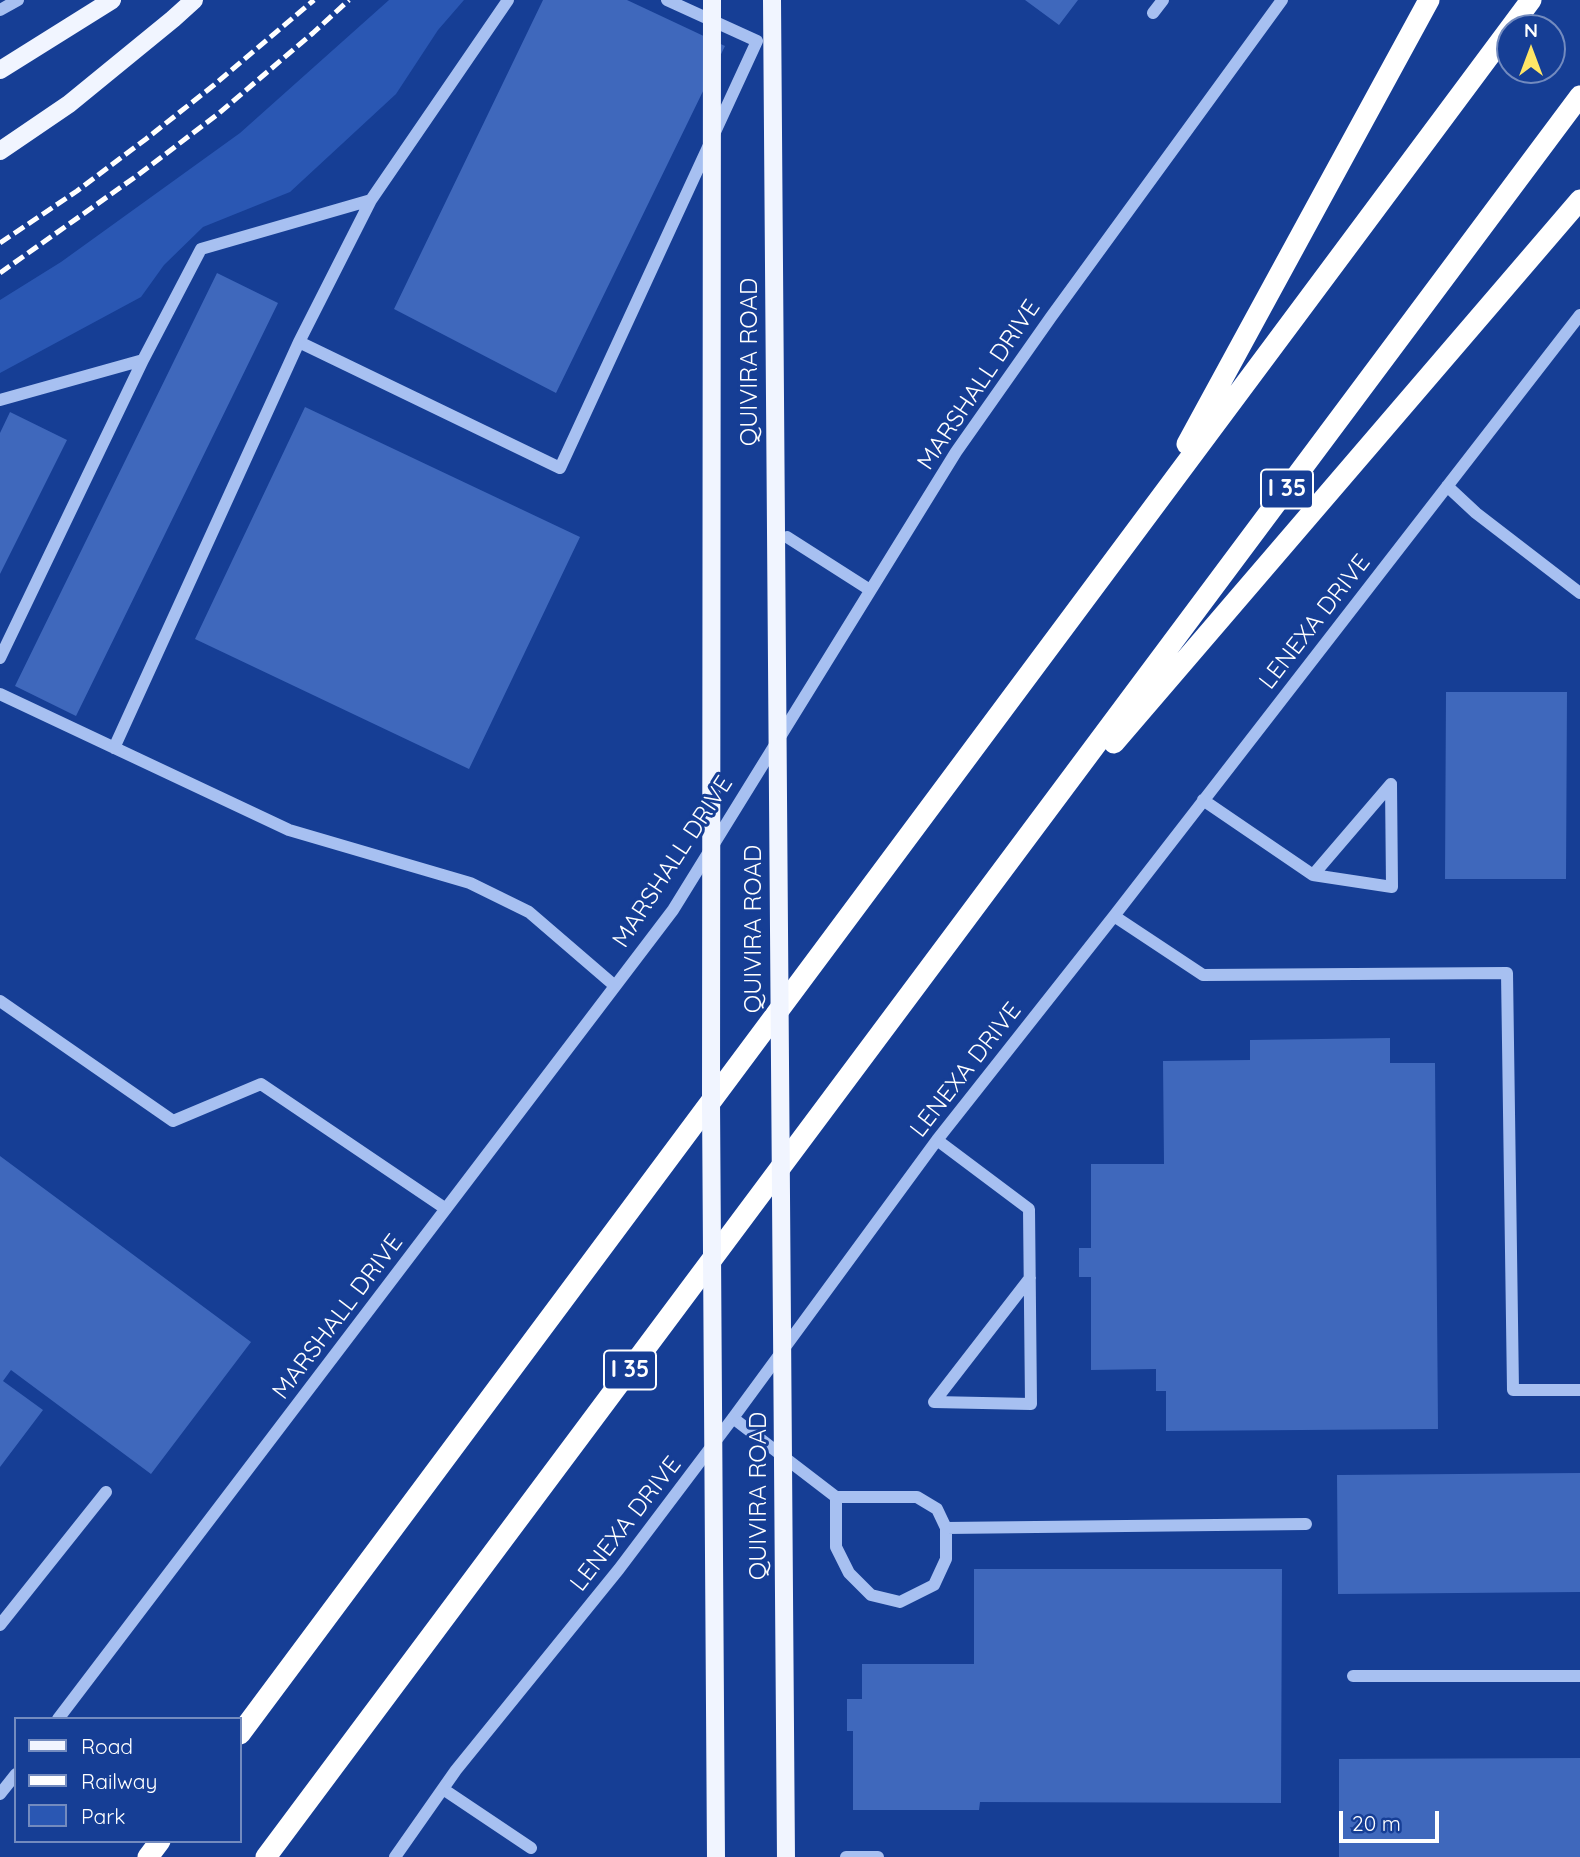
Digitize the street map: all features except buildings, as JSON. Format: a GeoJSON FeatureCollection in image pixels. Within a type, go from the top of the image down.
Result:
{"type":"FeatureCollection","features":[{"type":"Feature","properties":{"kind":"highway"},"geometry":{"type":"LineString","coordinates":[[1150,510],[1429,0]]}},
{"type":"Feature","properties":{"kind":"highway"},"geometry":{"type":"LineString","coordinates":[[242,1731],[1531,0]]}},
{"type":"Feature","properties":{"kind":"highway","name":"I 35"},"geometry":{"type":"LineString","coordinates":[[266,1857],[1580,96]]}},
{"type":"Feature","properties":{"kind":"highway"},"geometry":{"type":"LineString","coordinates":[[994,883],[1580,200]]}},
{"type":"Feature","properties":{"kind":"main road"},"geometry":{"type":"LineString","coordinates":[[0,70],[112,0]]}},
{"type":"Feature","properties":{"kind":"main road"},"geometry":{"type":"LineString","coordinates":[[0,151],[69,104],[194,0]]}},
{"type":"Feature","properties":{"kind":"main road","name":"QUIVIRA ROAD"},"geometry":{"type":"LineString","coordinates":[[712,0],[710,1101],[716,1857]]}},
{"type":"Feature","properties":{"kind":"main road","name":"QUIVIRA ROAD"},"geometry":{"type":"LineString","coordinates":[[772,0],[786,1857]]}},
{"type":"Feature","properties":{"kind":"street"},"geometry":{"type":"LineString","coordinates":[[0,10],[18,0]]}},
{"type":"Feature","properties":{"kind":"street"},"geometry":{"type":"LineString","coordinates":[[114,748],[299,342],[371,200],[508,0]]}},
{"type":"Feature","properties":{"kind":"street"},"geometry":{"type":"LineString","coordinates":[[299,342],[560,468],[757,41],[667,0]]}},
{"type":"Feature","properties":{"kind":"street"},"geometry":{"type":"LineString","coordinates":[[1153,13],[1163,0]]}},
{"type":"Feature","properties":{"kind":"street","name":"MARSHALL DRIVE"},"geometry":{"type":"LineString","coordinates":[[60,1717],[673,910],[964,440],[1282,0]]}},
{"type":"Feature","properties":{"kind":"street"},"geometry":{"type":"LineString","coordinates":[[0,658],[143,360],[201,249],[371,200]]}},
{"type":"Feature","properties":{"kind":"street","name":"LENEXA DRIVE"},"geometry":{"type":"LineString","coordinates":[[395,1857],[456,1770],[619,1569],[733,1419],[937,1140],[1580,315]]}},
{"type":"Feature","properties":{"kind":"street"},"geometry":{"type":"LineString","coordinates":[[0,400],[143,360]]}},
{"type":"Feature","properties":{"kind":"street"},"geometry":{"type":"LineString","coordinates":[[1447,486],[1476,513],[1580,593]]}},
{"type":"Feature","properties":{"kind":"street"},"geometry":{"type":"LineString","coordinates":[[787,537],[870,590]]}},
{"type":"Feature","properties":{"kind":"street"},"geometry":{"type":"LineString","coordinates":[[0,694],[289,830],[470,883],[529,912],[615,986]]}},
{"type":"Feature","properties":{"kind":"street"},"geometry":{"type":"LineString","coordinates":[[1203,800],[1313,876],[1392,887],[1391,784],[1313,876]]}},
{"type":"Feature","properties":{"kind":"street"},"geometry":{"type":"LineString","coordinates":[[1114,916],[1203,975],[1507,973],[1513,1390],[1580,1390]]}},
{"type":"Feature","properties":{"kind":"street"},"geometry":{"type":"LineString","coordinates":[[0,1000],[173,1121],[261,1084],[446,1209]]}},
{"type":"Feature","properties":{"kind":"street"},"geometry":{"type":"LineString","coordinates":[[937,1140],[1029,1209],[1030,1278],[1031,1404],[934,1402],[1030,1278]]}},
{"type":"Feature","properties":{"kind":"street"},"geometry":{"type":"LineString","coordinates":[[733,1419],[836,1497],[917,1497],[937,1508],[946,1528],[946,1559],[934,1585],[900,1602],[871,1595],[849,1573],[836,1547],[836,1497]]}},
{"type":"Feature","properties":{"kind":"street"},"geometry":{"type":"LineString","coordinates":[[0,1625],[106,1493]]}},
{"type":"Feature","properties":{"kind":"street"},"geometry":{"type":"LineString","coordinates":[[946,1528],[1306,1524]]}},
{"type":"Feature","properties":{"kind":"street"},"geometry":{"type":"LineString","coordinates":[[1353,1676],[1580,1676]]}},
{"type":"Feature","properties":{"kind":"street"},"geometry":{"type":"LineString","coordinates":[[0,1794],[14,1776]]}},
{"type":"Feature","properties":{"kind":"street"},"geometry":{"type":"LineString","coordinates":[[443,1789],[531,1848]]}},
{"type":"Feature","properties":{"kind":"street"},"geometry":{"type":"LineString","coordinates":[[846,1857],[877,1857]]}},
{"type":"Feature","properties":{"kind":"green space"},"geometry":{"type":"Polygon","coordinates":[[[389,0],[464,0],[438,30],[396,94],[290,192],[203,227],[164,265],[141,297],[0,373],[0,300],[61,262],[240,133],[389,0]]]}},
{"type":"Feature","properties":{"kind":"railway"},"geometry":{"type":"LineString","coordinates":[[0,243],[77,191],[146,139],[314,0]]}},
{"type":"Feature","properties":{"kind":"railway"},"geometry":{"type":"LineString","coordinates":[[0,273],[138,175],[218,114],[349,0]]}}]}
